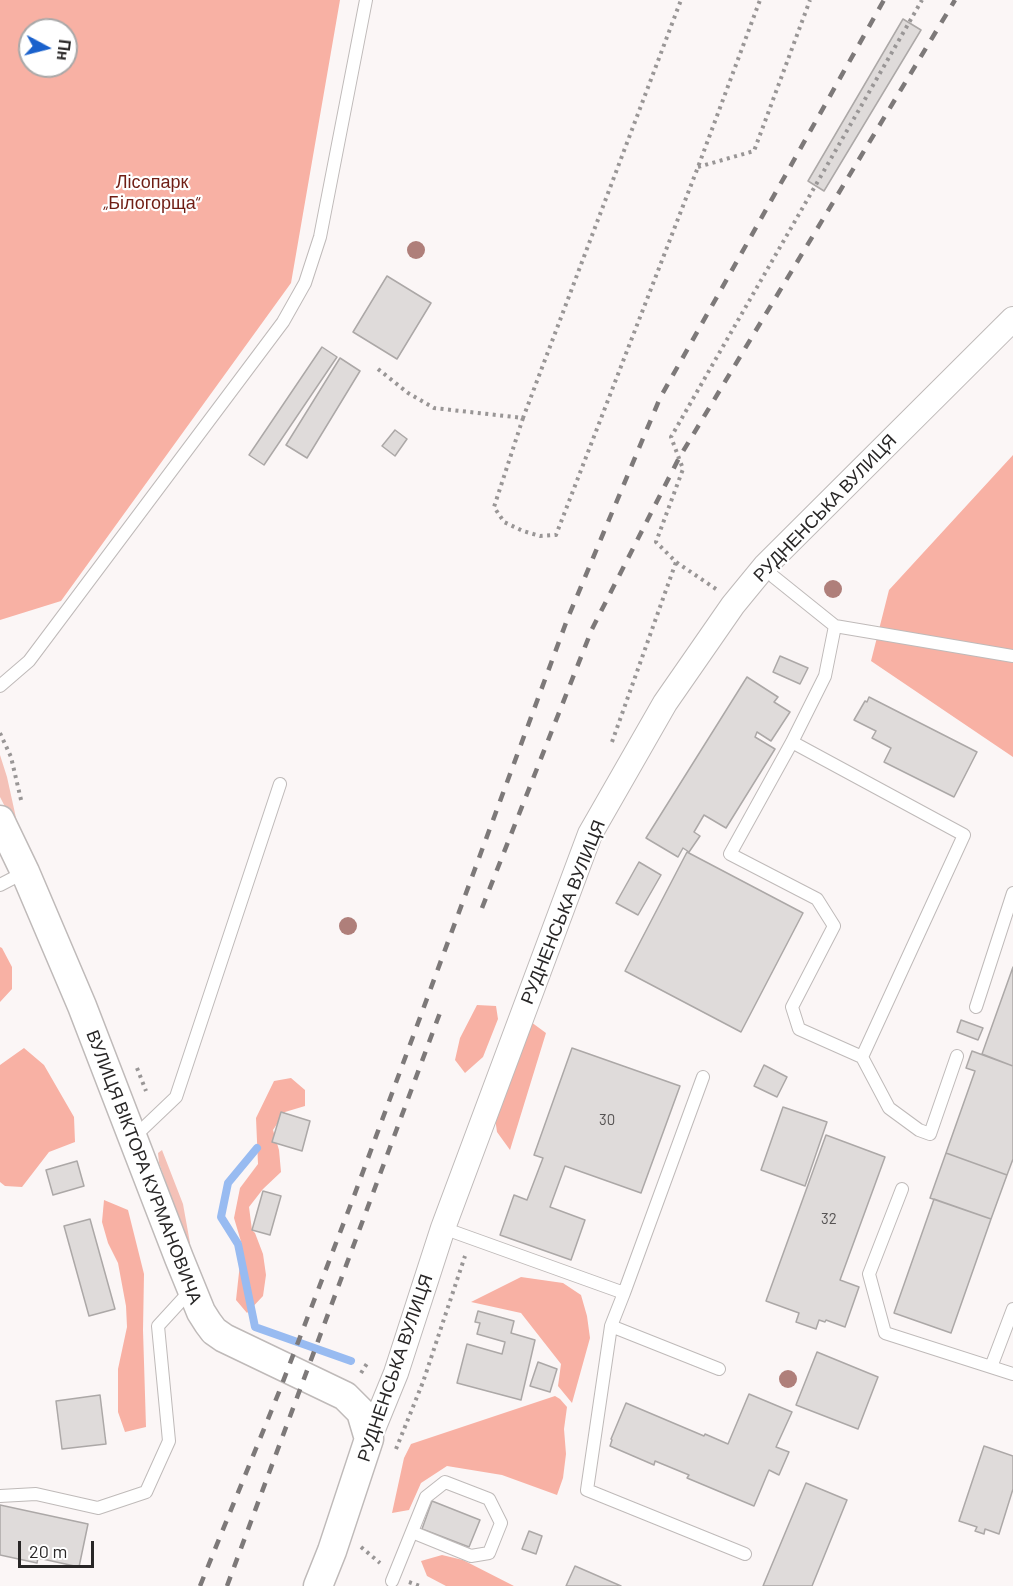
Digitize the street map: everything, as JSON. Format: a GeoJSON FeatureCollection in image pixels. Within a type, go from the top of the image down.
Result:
{"type":"FeatureCollection","features":[{"type":"Feature","properties":{"kind":"street","name":"РУДНЕНСЬКА ВУЛИЦЯ"},"geometry":{"type":"LineString","coordinates":[[318,1586],[369,1439],[396,1373],[443,1228],[590,834],[665,703],[733,605],[765,566],[1013,319]]}},
{"type":"Feature","properties":{"kind":"street","name":"ВУЛИЦЯ ВІКТОРА КУРМАНОВИЧА"},"geometry":{"type":"LineString","coordinates":[[0,820],[25,872],[82,1006],[201,1312],[214,1331],[224,1338],[345,1396],[361,1412],[369,1439]]}},
{"type":"Feature","properties":{"kind":"lane"},"geometry":{"type":"LineString","coordinates":[[0,686],[29,661],[283,322],[305,283],[320,237],[366,0]]}},
{"type":"Feature","properties":{"kind":"lane"},"geometry":{"type":"LineString","coordinates":[[765,566],[774,577],[835,626],[1013,656]]}},
{"type":"Feature","properties":{"kind":"lane"},"geometry":{"type":"LineString","coordinates":[[835,626],[825,676],[792,742],[730,854],[817,899],[834,926],[792,1007],[799,1029],[862,1057],[889,1108],[919,1130],[930,1134],[957,1056]]}},
{"type":"Feature","properties":{"kind":"lane"},"geometry":{"type":"LineString","coordinates":[[792,742],[964,836],[862,1057]]}},
{"type":"Feature","properties":{"kind":"lane"},"geometry":{"type":"LineString","coordinates":[[134,1137],[176,1097],[280,784]]}},
{"type":"Feature","properties":{"kind":"lane"},"geometry":{"type":"LineString","coordinates":[[0,885],[25,872]]}},
{"type":"Feature","properties":{"kind":"lane"},"geometry":{"type":"LineString","coordinates":[[976,1007],[1013,893]]}},
{"type":"Feature","properties":{"kind":"lane"},"geometry":{"type":"LineString","coordinates":[[703,1077],[611,1326],[587,1490],[745,1554]]}},
{"type":"Feature","properties":{"kind":"lane"},"geometry":{"type":"LineString","coordinates":[[902,1190],[869,1275],[885,1333],[1013,1374]]}},
{"type":"Feature","properties":{"kind":"lane"},"geometry":{"type":"LineString","coordinates":[[443,1228],[624,1293]]}},
{"type":"Feature","properties":{"kind":"lane"},"geometry":{"type":"LineString","coordinates":[[0,1496],[36,1494],[98,1508],[146,1492],[169,1441],[158,1326],[192,1290]]}},
{"type":"Feature","properties":{"kind":"lane"},"geometry":{"type":"LineString","coordinates":[[991,1367],[1013,1309]]}},
{"type":"Feature","properties":{"kind":"lane"},"geometry":{"type":"LineString","coordinates":[[611,1326],[719,1369]]}},
{"type":"Feature","properties":{"kind":"lane"},"geometry":{"type":"LineString","coordinates":[[392,1581],[426,1497],[445,1482],[489,1499],[501,1523],[489,1554],[471,1556],[412,1532]]}},
{"type":"Feature","properties":{"kind":"path"},"geometry":{"type":"LineString","coordinates":[[681,0],[523,418],[494,507],[504,522],[540,536],[556,535],[760,0]]}},
{"type":"Feature","properties":{"kind":"path"},"geometry":{"type":"LineString","coordinates":[[698,167],[754,151],[810,0]]}},
{"type":"Feature","properties":{"kind":"path"},"geometry":{"type":"LineString","coordinates":[[721,592],[676,562],[656,542],[683,469],[671,437],[922,0]]}},
{"type":"Feature","properties":{"kind":"path"},"geometry":{"type":"LineString","coordinates":[[378,369],[408,393],[434,408],[523,418]]}},
{"type":"Feature","properties":{"kind":"path"},"geometry":{"type":"LineString","coordinates":[[609,749],[676,562]]}},
{"type":"Feature","properties":{"kind":"shaded area"},"geometry":{"type":"Polygon","coordinates":[[[0,755],[7,777],[20,836],[0,797],[0,755]]]}},
{"type":"Feature","properties":{"kind":"shaded area"},"geometry":{"type":"Polygon","coordinates":[[[162,1150],[183,1204],[190,1243],[188,1243],[159,1163],[158,1153],[162,1150]]]}},
{"type":"Feature","properties":{"kind":"green space","name":"Лісопарк „Білогорща“"},"geometry":{"type":"Polygon","coordinates":[[[0,0],[340,0],[291,283],[61,601],[0,620],[0,0]]]}},
{"type":"Feature","properties":{"kind":"green space"},"geometry":{"type":"Polygon","coordinates":[[[1013,455],[1013,757],[871,661],[889,590],[1013,455]]]}},
{"type":"Feature","properties":{"kind":"green space"},"geometry":{"type":"Polygon","coordinates":[[[0,947],[12,967],[12,989],[0,1002],[0,947]]]}},
{"type":"Feature","properties":{"kind":"green space"},"geometry":{"type":"Polygon","coordinates":[[[477,1005],[496,1006],[498,1019],[483,1057],[465,1073],[455,1060],[460,1038],[477,1005]]]}},
{"type":"Feature","properties":{"kind":"green space"},"geometry":{"type":"Polygon","coordinates":[[[531,1022],[546,1033],[510,1150],[497,1132],[494,1111],[531,1022]]]}},
{"type":"Feature","properties":{"kind":"green space"},"geometry":{"type":"Polygon","coordinates":[[[24,1048],[44,1065],[74,1117],[75,1142],[49,1152],[22,1187],[5,1186],[0,1182],[0,1065],[24,1048]]]}},
{"type":"Feature","properties":{"kind":"green space"},"geometry":{"type":"Polygon","coordinates":[[[291,1078],[305,1090],[305,1106],[285,1112],[273,1130],[279,1150],[281,1172],[263,1189],[249,1207],[252,1230],[263,1254],[266,1275],[263,1296],[247,1313],[236,1300],[242,1245],[234,1218],[240,1188],[258,1164],[256,1118],[274,1081],[291,1078]]]}},
{"type":"Feature","properties":{"kind":"green space"},"geometry":{"type":"Polygon","coordinates":[[[104,1200],[128,1210],[144,1274],[146,1427],[125,1432],[118,1412],[118,1369],[127,1327],[126,1306],[118,1263],[108,1243],[102,1222],[104,1200]]]}},
{"type":"Feature","properties":{"kind":"green space"},"geometry":{"type":"Polygon","coordinates":[[[521,1277],[563,1283],[581,1295],[590,1338],[572,1403],[558,1386],[561,1364],[521,1313],[471,1302],[521,1277]]]}},
{"type":"Feature","properties":{"kind":"green space"},"geometry":{"type":"Polygon","coordinates":[[[555,1396],[567,1407],[564,1429],[566,1454],[563,1478],[557,1495],[502,1475],[447,1466],[421,1483],[409,1510],[392,1513],[404,1458],[411,1444],[555,1396]]]}},
{"type":"Feature","properties":{"kind":"green space"},"geometry":{"type":"Polygon","coordinates":[[[442,1555],[463,1560],[514,1586],[446,1586],[427,1576],[421,1561],[442,1555]]]}},
{"type":"Feature","properties":{"kind":"building"},"geometry":{"type":"Polygon","coordinates":[[[903,19],[921,30],[824,191],[808,181],[903,19]]]}},
{"type":"Feature","properties":{"kind":"building"},"geometry":{"type":"Polygon","coordinates":[[[387,276],[431,303],[397,359],[353,332],[387,276]]]}},
{"type":"Feature","properties":{"kind":"building"},"geometry":{"type":"Polygon","coordinates":[[[322,347],[337,357],[264,465],[249,455],[322,347]]]}},
{"type":"Feature","properties":{"kind":"building"},"geometry":{"type":"Polygon","coordinates":[[[340,358],[360,371],[307,458],[286,445],[340,358]]]}},
{"type":"Feature","properties":{"kind":"building"},"geometry":{"type":"Polygon","coordinates":[[[395,430],[407,439],[395,456],[382,446],[395,430]]]}},
{"type":"Feature","properties":{"kind":"building"},"geometry":{"type":"Polygon","coordinates":[[[780,656],[808,668],[800,684],[773,672],[780,656]]]}},
{"type":"Feature","properties":{"kind":"building"},"geometry":{"type":"Polygon","coordinates":[[[747,677],[778,697],[774,702],[790,712],[771,741],[757,732],[755,737],[775,749],[726,828],[704,815],[694,832],[700,836],[689,852],[683,848],[678,857],[646,838],[747,677]]]}},
{"type":"Feature","properties":{"kind":"building"},"geometry":{"type":"Polygon","coordinates":[[[869,697],[977,752],[954,797],[884,762],[891,748],[872,738],[876,731],[854,720],[869,697]]]}},
{"type":"Feature","properties":{"kind":"building"},"geometry":{"type":"Polygon","coordinates":[[[687,852],[803,913],[741,1032],[625,971],[687,852]]]}},
{"type":"Feature","properties":{"kind":"building"},"geometry":{"type":"Polygon","coordinates":[[[639,862],[661,875],[638,915],[616,903],[639,862]]]}},
{"type":"Feature","properties":{"kind":"building"},"geometry":{"type":"Polygon","coordinates":[[[1013,967],[1013,1066],[982,1054],[1013,967]]]}},
{"type":"Feature","properties":{"kind":"building"},"geometry":{"type":"Polygon","coordinates":[[[961,1020],[983,1028],[978,1040],[957,1032],[961,1020]]]}},
{"type":"Feature","properties":{"kind":"building"},"geometry":{"type":"Polygon","coordinates":[[[572,1048],[680,1086],[641,1193],[565,1166],[550,1207],[585,1220],[571,1260],[500,1235],[514,1195],[527,1200],[543,1158],[534,1155],[572,1048]]]}},
{"type":"Feature","properties":{"kind":"building"},"geometry":{"type":"Polygon","coordinates":[[[972,1051],[1013,1066],[1013,1159],[1007,1175],[946,1153],[975,1071],[966,1068],[972,1051]]]}},
{"type":"Feature","properties":{"kind":"building"},"geometry":{"type":"Polygon","coordinates":[[[764,1065],[787,1077],[777,1097],[754,1086],[764,1065]]]}},
{"type":"Feature","properties":{"kind":"building"},"geometry":{"type":"Polygon","coordinates":[[[783,1107],[827,1122],[805,1186],[761,1170],[783,1107]]]}},
{"type":"Feature","properties":{"kind":"building"},"geometry":{"type":"Polygon","coordinates":[[[281,1112],[310,1121],[302,1151],[272,1142],[281,1112]]]}},
{"type":"Feature","properties":{"kind":"building"},"geometry":{"type":"Polygon","coordinates":[[[826,1135],[885,1157],[840,1280],[859,1287],[845,1327],[826,1320],[825,1322],[819,1320],[816,1329],[796,1322],[799,1313],[766,1301],[826,1135]]]}},
{"type":"Feature","properties":{"kind":"building"},"geometry":{"type":"Polygon","coordinates":[[[946,1153],[1007,1175],[991,1219],[930,1198],[946,1153]]]}},
{"type":"Feature","properties":{"kind":"building"},"geometry":{"type":"Polygon","coordinates":[[[77,1161],[84,1186],[53,1195],[46,1170],[77,1161]]]}},
{"type":"Feature","properties":{"kind":"building"},"geometry":{"type":"Polygon","coordinates":[[[263,1191],[281,1196],[270,1235],[252,1230],[263,1191]]]}},
{"type":"Feature","properties":{"kind":"building"},"geometry":{"type":"Polygon","coordinates":[[[934,1199],[991,1219],[951,1333],[894,1313],[934,1199]]]}},
{"type":"Feature","properties":{"kind":"building"},"geometry":{"type":"Polygon","coordinates":[[[90,1219],[115,1309],[89,1316],[64,1226],[90,1219]]]}},
{"type":"Feature","properties":{"kind":"building"},"geometry":{"type":"Polygon","coordinates":[[[478,1311],[514,1321],[511,1333],[535,1340],[521,1400],[457,1383],[467,1344],[502,1354],[505,1342],[477,1334],[480,1323],[475,1322],[478,1311]]]}},
{"type":"Feature","properties":{"kind":"building"},"geometry":{"type":"Polygon","coordinates":[[[817,1352],[878,1377],[858,1429],[796,1405],[817,1352]]]}},
{"type":"Feature","properties":{"kind":"building"},"geometry":{"type":"Polygon","coordinates":[[[538,1362],[557,1369],[550,1392],[530,1386],[538,1362]]]}},
{"type":"Feature","properties":{"kind":"building"},"geometry":{"type":"Polygon","coordinates":[[[749,1394],[792,1412],[776,1447],[789,1452],[779,1475],[769,1470],[754,1506],[687,1478],[689,1475],[655,1461],[654,1465],[610,1446],[626,1403],[728,1444],[749,1394]]]}},
{"type":"Feature","properties":{"kind":"building"},"geometry":{"type":"Polygon","coordinates":[[[100,1395],[106,1444],[62,1449],[56,1401],[100,1395]]]}},
{"type":"Feature","properties":{"kind":"building"},"geometry":{"type":"Polygon","coordinates":[[[984,1446],[1013,1456],[1013,1489],[999,1534],[985,1529],[984,1534],[975,1531],[977,1527],[959,1521],[984,1446]]]}},
{"type":"Feature","properties":{"kind":"building"},"geometry":{"type":"Polygon","coordinates":[[[806,1483],[847,1500],[812,1586],[763,1586],[806,1483]]]}},
{"type":"Feature","properties":{"kind":"building"},"geometry":{"type":"Polygon","coordinates":[[[432,1501],[480,1520],[469,1547],[422,1529],[432,1501]]]}},
{"type":"Feature","properties":{"kind":"building"},"geometry":{"type":"Polygon","coordinates":[[[0,1505],[88,1524],[79,1567],[38,1558],[37,1563],[0,1555],[0,1505]]]}},
{"type":"Feature","properties":{"kind":"building"},"geometry":{"type":"Polygon","coordinates":[[[529,1531],[542,1536],[536,1554],[522,1549],[529,1531]]]}},
{"type":"Feature","properties":{"kind":"building"},"geometry":{"type":"Polygon","coordinates":[[[575,1566],[621,1586],[566,1586],[575,1566]]]}},
{"type":"Feature","properties":{"kind":"waterway"},"geometry":{"type":"LineString","coordinates":[[257,1148],[228,1183],[221,1217],[238,1244],[255,1327],[351,1361]]}},
{"type":"Feature","properties":{"kind":"railway"},"geometry":{"type":"LineString","coordinates":[[200,1586],[279,1392],[354,1196],[567,620],[660,398],[884,0]]}},
{"type":"Feature","properties":{"kind":"railway"},"geometry":{"type":"LineString","coordinates":[[482,908],[592,629],[679,458],[955,0]]}},
{"type":"Feature","properties":{"kind":"railway"},"geometry":{"type":"LineString","coordinates":[[227,1586],[441,1010]]}}]}
